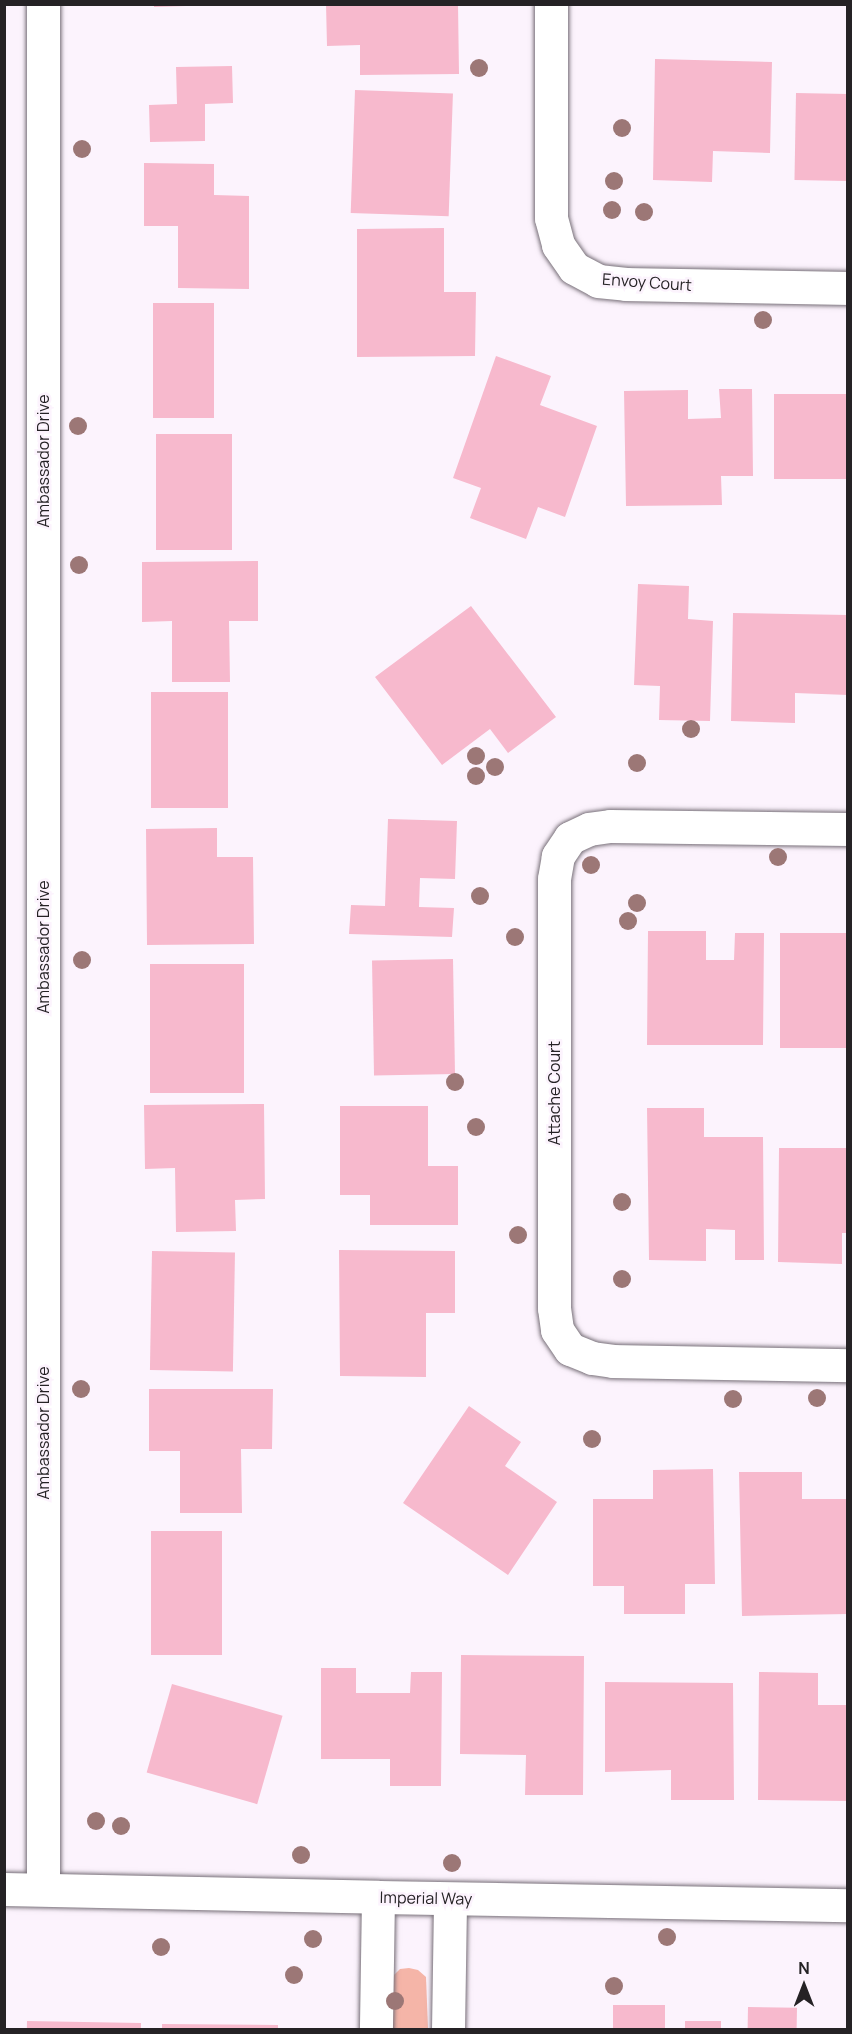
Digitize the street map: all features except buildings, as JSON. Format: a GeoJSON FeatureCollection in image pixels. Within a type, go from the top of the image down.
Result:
{"type":"FeatureCollection","features":[{"type":"Feature","properties":{"kind":"street","name":"Ambassador Drive"},"geometry":{"type":"LineString","coordinates":[[43,4],[44,1889]]}},
{"type":"Feature","properties":{"kind":"street","name":"Envoy Court"},"geometry":{"type":"LineString","coordinates":[[551,4],[551,218],[558,245],[574,268],[598,281],[626,284],[848,288]]}},
{"type":"Feature","properties":{"kind":"street","name":"Attache Court"},"geometry":{"type":"LineString","coordinates":[[848,829],[610,826],[589,829],[570,838],[558,856],[554,879],[554,1308],[557,1330],[570,1349],[592,1358],[613,1361],[848,1365]]}},
{"type":"Feature","properties":{"kind":"street","name":"Imperial Way"},"geometry":{"type":"LineString","coordinates":[[4,1889],[848,1905]]}},
{"type":"Feature","properties":{"kind":"street"},"geometry":{"type":"LineString","coordinates":[[376,2030],[378,1897]]}},
{"type":"Feature","properties":{"kind":"street"},"geometry":{"type":"LineString","coordinates":[[448,2030],[450,1899]]}},
{"type":"Feature","properties":{"kind":"shaded area"},"geometry":{"type":"Polygon","coordinates":[[[400,1969],[418,1970],[426,1977],[428,2029],[390,2030],[391,1984],[394,1975],[400,1969]]]}}]}
